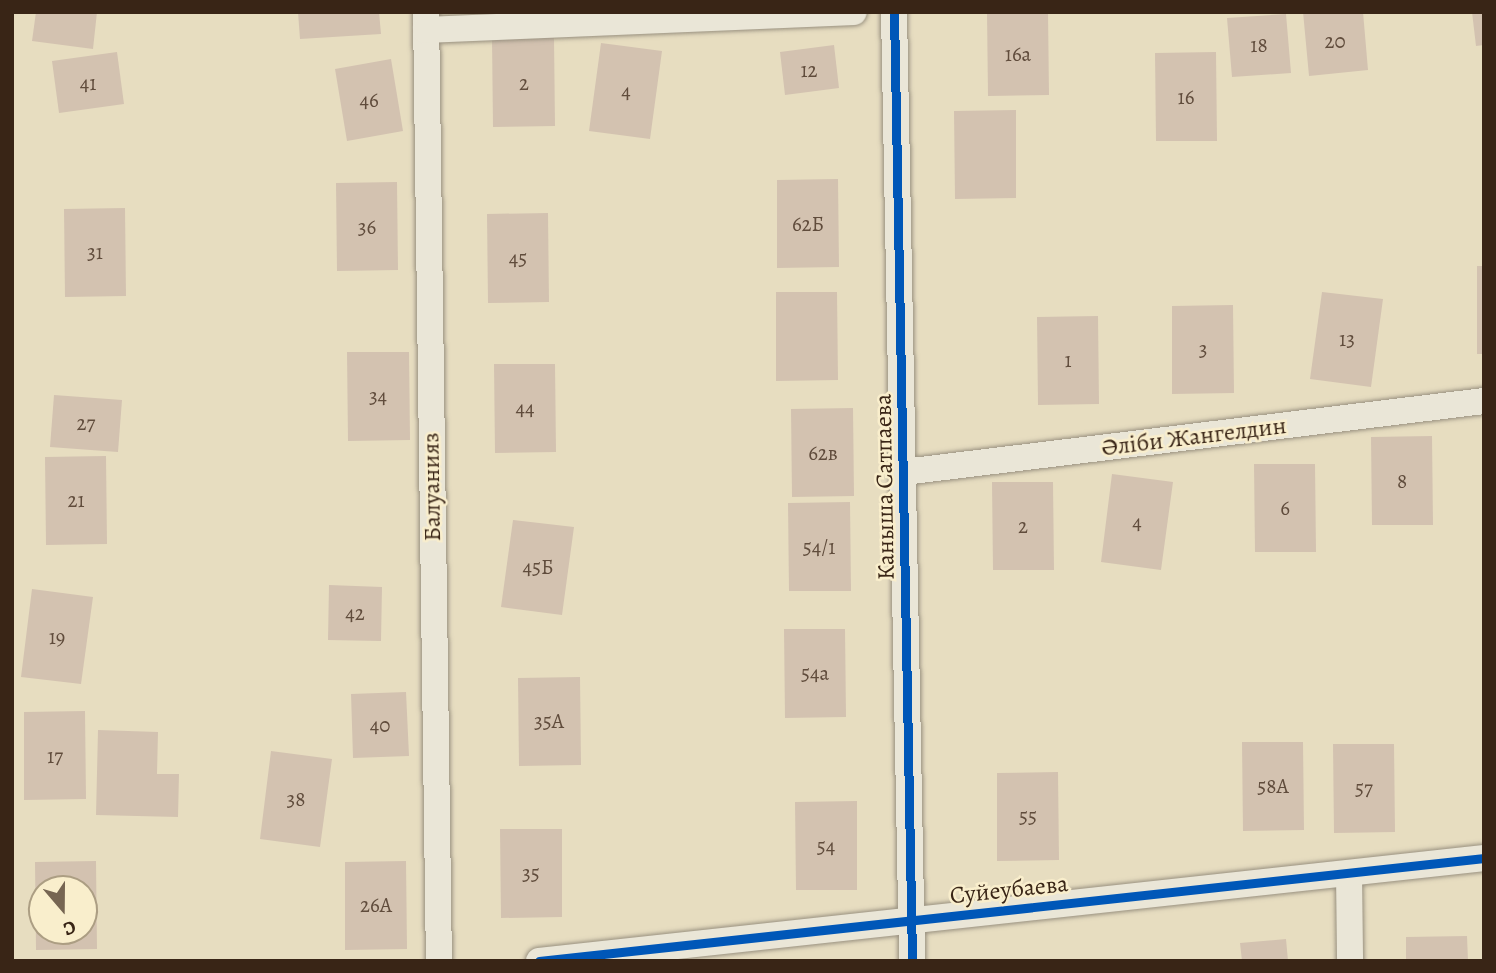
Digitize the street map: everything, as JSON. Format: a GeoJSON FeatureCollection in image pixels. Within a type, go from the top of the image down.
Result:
{"type":"FeatureCollection","features":[{"type":"Feature","properties":{"kind":"street"},"geometry":{"type":"LineString","coordinates":[[426,21],[854,12]]}},
{"type":"Feature","properties":{"kind":"street","name":"Каныша Сатпаева"},"geometry":{"type":"LineString","coordinates":[[894,12],[912,961]]}},
{"type":"Feature","properties":{"kind":"street","name":"Балуанияз"},"geometry":{"type":"LineString","coordinates":[[426,21],[439,961]]}},
{"type":"Feature","properties":{"kind":"street","name":"Әліби Жангелдин"},"geometry":{"type":"LineString","coordinates":[[904,472],[1484,401]]}},
{"type":"Feature","properties":{"kind":"street","name":"Суйеубаева"},"geometry":{"type":"LineString","coordinates":[[539,961],[1484,858]]}},
{"type":"Feature","properties":{"kind":"street"},"geometry":{"type":"LineString","coordinates":[[1349,873],[1350,961]]}},
{"type":"Feature","properties":{"kind":"building"},"geometry":{"type":"Polygon","coordinates":[[[36,12],[97,12],[93,49],[32,41],[36,12]]]}},
{"type":"Feature","properties":{"kind":"building"},"geometry":{"type":"Polygon","coordinates":[[[298,12],[379,12],[381,34],[300,39],[298,12]]]}},
{"type":"Feature","properties":{"kind":"building"},"geometry":{"type":"Polygon","coordinates":[[[987,12],[1048,12],[1049,95],[988,96],[987,12]]]}},
{"type":"Feature","properties":{"kind":"building"},"geometry":{"type":"Polygon","coordinates":[[[1303,12],[1363,12],[1368,70],[1309,76],[1303,12]]]}},
{"type":"Feature","properties":{"kind":"building"},"geometry":{"type":"Polygon","coordinates":[[[1472,12],[1484,12],[1484,45],[1476,46],[1472,12]]]}},
{"type":"Feature","properties":{"kind":"building"},"geometry":{"type":"Polygon","coordinates":[[[1286,14],[1291,73],[1232,77],[1227,18],[1286,14]]]}},
{"type":"Feature","properties":{"kind":"building"},"geometry":{"type":"Polygon","coordinates":[[[554,38],[555,126],[493,127],[492,39],[554,38]]]}},
{"type":"Feature","properties":{"kind":"building"},"geometry":{"type":"Polygon","coordinates":[[[601,43],[662,51],[650,139],[589,131],[601,43]]]}},
{"type":"Feature","properties":{"kind":"building"},"geometry":{"type":"Polygon","coordinates":[[[834,45],[839,88],[785,95],[780,52],[834,45]]]}},
{"type":"Feature","properties":{"kind":"building"},"geometry":{"type":"Polygon","coordinates":[[[117,52],[124,104],[59,113],[52,61],[117,52]]]}},
{"type":"Feature","properties":{"kind":"building"},"geometry":{"type":"Polygon","coordinates":[[[1216,52],[1217,141],[1156,141],[1155,53],[1216,52]]]}},
{"type":"Feature","properties":{"kind":"building"},"geometry":{"type":"Polygon","coordinates":[[[391,59],[403,131],[347,141],[335,69],[391,59]]]}},
{"type":"Feature","properties":{"kind":"building"},"geometry":{"type":"Polygon","coordinates":[[[1016,110],[1016,198],[955,199],[954,111],[1016,110]]]}},
{"type":"Feature","properties":{"kind":"building"},"geometry":{"type":"Polygon","coordinates":[[[838,179],[839,267],[777,268],[777,180],[838,179]]]}},
{"type":"Feature","properties":{"kind":"building"},"geometry":{"type":"Polygon","coordinates":[[[397,182],[398,270],[337,271],[336,183],[397,182]]]}},
{"type":"Feature","properties":{"kind":"building"},"geometry":{"type":"Polygon","coordinates":[[[125,208],[126,296],[65,297],[64,209],[125,208]]]}},
{"type":"Feature","properties":{"kind":"building"},"geometry":{"type":"Polygon","coordinates":[[[548,213],[549,302],[488,303],[487,214],[548,213]]]}},
{"type":"Feature","properties":{"kind":"building"},"geometry":{"type":"Polygon","coordinates":[[[1477,266],[1484,266],[1484,354],[1477,354],[1477,266]]]}},
{"type":"Feature","properties":{"kind":"building"},"geometry":{"type":"Polygon","coordinates":[[[776,292],[837,292],[838,380],[776,381],[776,292]]]}},
{"type":"Feature","properties":{"kind":"building"},"geometry":{"type":"Polygon","coordinates":[[[1322,292],[1383,299],[1371,387],[1310,379],[1322,292]]]}},
{"type":"Feature","properties":{"kind":"building"},"geometry":{"type":"Polygon","coordinates":[[[1233,305],[1234,393],[1172,394],[1172,306],[1233,305]]]}},
{"type":"Feature","properties":{"kind":"building"},"geometry":{"type":"Polygon","coordinates":[[[1098,316],[1099,404],[1038,405],[1037,317],[1098,316]]]}},
{"type":"Feature","properties":{"kind":"building"},"geometry":{"type":"Polygon","coordinates":[[[347,352],[409,352],[410,440],[348,441],[347,352]]]}},
{"type":"Feature","properties":{"kind":"building"},"geometry":{"type":"Polygon","coordinates":[[[494,364],[555,364],[556,452],[495,453],[494,364]]]}},
{"type":"Feature","properties":{"kind":"building"},"geometry":{"type":"Polygon","coordinates":[[[54,395],[122,400],[118,452],[50,447],[54,395]]]}},
{"type":"Feature","properties":{"kind":"building"},"geometry":{"type":"Polygon","coordinates":[[[853,408],[854,496],[792,497],[791,409],[853,408]]]}},
{"type":"Feature","properties":{"kind":"building"},"geometry":{"type":"Polygon","coordinates":[[[1432,436],[1433,525],[1372,525],[1371,437],[1432,436]]]}},
{"type":"Feature","properties":{"kind":"building"},"geometry":{"type":"Polygon","coordinates":[[[106,456],[107,544],[46,545],[45,457],[106,456]]]}},
{"type":"Feature","properties":{"kind":"building"},"geometry":{"type":"Polygon","coordinates":[[[1254,464],[1315,464],[1316,552],[1255,552],[1254,464]]]}},
{"type":"Feature","properties":{"kind":"building"},"geometry":{"type":"Polygon","coordinates":[[[1112,474],[1173,482],[1161,570],[1101,562],[1112,474]]]}},
{"type":"Feature","properties":{"kind":"building"},"geometry":{"type":"Polygon","coordinates":[[[992,482],[1053,482],[1054,570],[993,570],[992,482]]]}},
{"type":"Feature","properties":{"kind":"building"},"geometry":{"type":"Polygon","coordinates":[[[850,502],[851,591],[789,591],[788,503],[850,502]]]}},
{"type":"Feature","properties":{"kind":"building"},"geometry":{"type":"Polygon","coordinates":[[[513,520],[574,527],[562,615],[501,607],[513,520]]]}},
{"type":"Feature","properties":{"kind":"building"},"geometry":{"type":"Polygon","coordinates":[[[329,585],[382,587],[381,641],[328,640],[329,585]]]}},
{"type":"Feature","properties":{"kind":"building"},"geometry":{"type":"Polygon","coordinates":[[[32,589],[93,597],[81,684],[21,677],[32,589]]]}},
{"type":"Feature","properties":{"kind":"building"},"geometry":{"type":"Polygon","coordinates":[[[784,629],[845,629],[846,717],[785,718],[784,629]]]}},
{"type":"Feature","properties":{"kind":"building"},"geometry":{"type":"Polygon","coordinates":[[[580,677],[581,765],[519,766],[518,678],[580,677]]]}},
{"type":"Feature","properties":{"kind":"building"},"geometry":{"type":"Polygon","coordinates":[[[406,692],[409,756],[353,758],[351,694],[406,692]]]}},
{"type":"Feature","properties":{"kind":"building"},"geometry":{"type":"Polygon","coordinates":[[[85,711],[86,799],[24,800],[24,712],[85,711]]]}},
{"type":"Feature","properties":{"kind":"building"},"geometry":{"type":"Polygon","coordinates":[[[98,730],[158,732],[157,774],[179,774],[178,817],[96,815],[98,730]]]}},
{"type":"Feature","properties":{"kind":"building"},"geometry":{"type":"Polygon","coordinates":[[[1242,742],[1303,742],[1304,830],[1243,831],[1242,742]]]}},
{"type":"Feature","properties":{"kind":"building"},"geometry":{"type":"Polygon","coordinates":[[[1333,744],[1394,744],[1395,832],[1334,833],[1333,744]]]}},
{"type":"Feature","properties":{"kind":"building"},"geometry":{"type":"Polygon","coordinates":[[[271,751],[332,759],[320,847],[260,839],[271,751]]]}},
{"type":"Feature","properties":{"kind":"building"},"geometry":{"type":"Polygon","coordinates":[[[1058,772],[1059,860],[997,861],[997,773],[1058,772]]]}},
{"type":"Feature","properties":{"kind":"building"},"geometry":{"type":"Polygon","coordinates":[[[857,801],[857,890],[796,890],[795,802],[857,801]]]}},
{"type":"Feature","properties":{"kind":"building"},"geometry":{"type":"Polygon","coordinates":[[[500,829],[562,829],[562,917],[501,918],[500,829]]]}},
{"type":"Feature","properties":{"kind":"building"},"geometry":{"type":"Polygon","coordinates":[[[96,861],[96,875],[35,875],[35,862],[96,861]]]}},
{"type":"Feature","properties":{"kind":"building"},"geometry":{"type":"Polygon","coordinates":[[[406,861],[407,949],[345,950],[345,862],[406,861]]]}},
{"type":"Feature","properties":{"kind":"building"},"geometry":{"type":"Polygon","coordinates":[[[1467,936],[1468,961],[1406,961],[1406,937],[1467,936]]]}},
{"type":"Feature","properties":{"kind":"building"},"geometry":{"type":"Polygon","coordinates":[[[1286,939],[1288,961],[1242,961],[1240,943],[1286,939]]]}},
{"type":"Feature","properties":{"kind":"building"},"geometry":{"type":"Polygon","coordinates":[[[36,945],[97,945],[97,949],[36,950],[36,945]]]}},
{"type":"Feature","properties":{"kind":"cycle path"},"geometry":{"type":"LineString","coordinates":[[894,12],[912,961]]}},
{"type":"Feature","properties":{"kind":"cycle path"},"geometry":{"type":"LineString","coordinates":[[539,961],[1484,858]]}}]}
